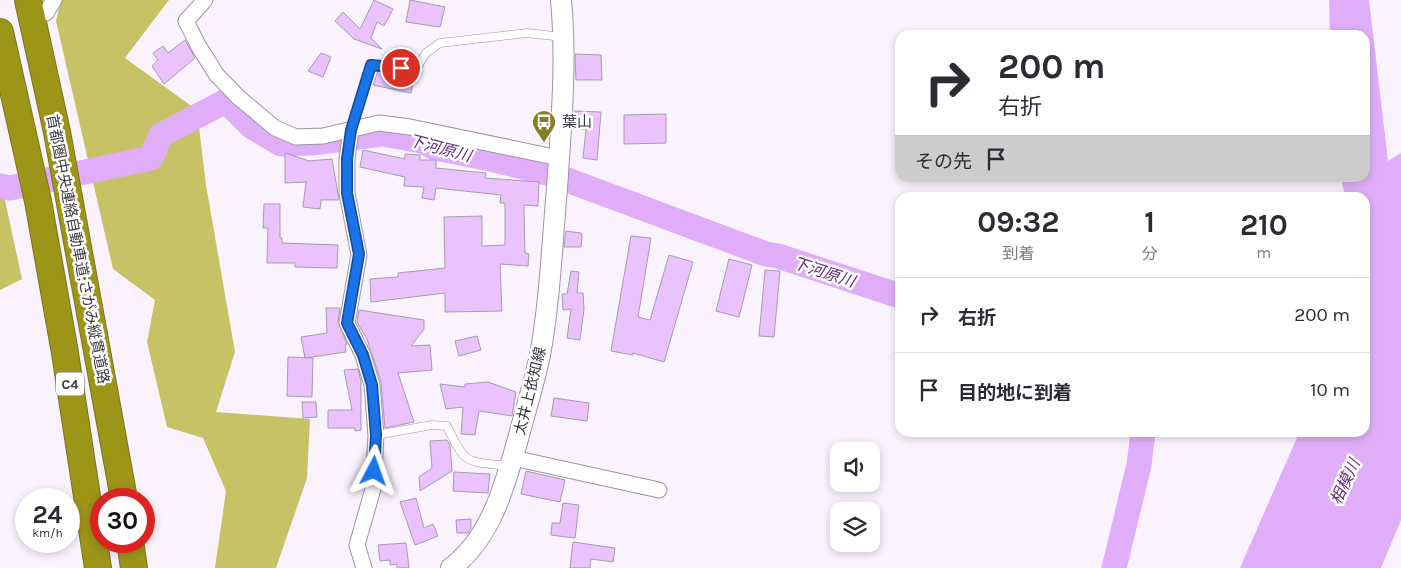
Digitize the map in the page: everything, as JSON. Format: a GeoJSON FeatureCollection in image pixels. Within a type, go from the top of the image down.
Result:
{"type":"FeatureCollection","features":[{"type":"Feature","properties":{"kind":"highway","name":"首都圏中央連絡自動車道;さがみ縦貫道路"},"geometry":{"type":"LineString","coordinates":[[37,6],[57,132],[122,488]]}},
{"type":"Feature","properties":{"kind":"highway","name":"首都圏中央連絡自動車道;さがみ縦貫道路"},"geometry":{"type":"LineString","coordinates":[[0,32],[38,201],[65,352],[98,568]]}},
{"type":"Feature","properties":{"kind":"highway"},"geometry":{"type":"LineString","coordinates":[[132,553],[134,568]]}},
{"type":"Feature","properties":{"kind":"main road"},"geometry":{"type":"LineString","coordinates":[[559,160],[564,37],[561,0]]}},
{"type":"Feature","properties":{"kind":"main road","name":"太井上依知線"},"geometry":{"type":"LineString","coordinates":[[451,568],[478,540],[496,507],[512,462],[540,356],[559,160]]}},
{"type":"Feature","properties":{"kind":"street"},"geometry":{"type":"LineString","coordinates":[[37,6],[54,0]]}},
{"type":"Feature","properties":{"kind":"street"},"geometry":{"type":"LineString","coordinates":[[205,0],[186,21],[198,45],[216,74],[257,115],[275,128],[296,137],[323,136],[378,123],[410,127],[559,160]]}},
{"type":"Feature","properties":{"kind":"street"},"geometry":{"type":"LineString","coordinates":[[351,130],[347,159],[347,193],[359,254],[347,323],[363,355],[372,385],[376,435],[373,489],[357,545],[364,568]]}},
{"type":"Feature","properties":{"kind":"street"},"geometry":{"type":"LineString","coordinates":[[512,462],[659,490]]}},
{"type":"Feature","properties":{"kind":"lane"},"geometry":{"type":"LineString","coordinates":[[351,130],[371,65],[416,69],[426,53],[440,43],[527,33],[564,37]]}},
{"type":"Feature","properties":{"kind":"lane"},"geometry":{"type":"LineString","coordinates":[[376,435],[432,426],[447,426],[459,452],[469,461],[512,462]]}},
{"type":"Feature","properties":{"kind":"shaded area"},"geometry":{"type":"Polygon","coordinates":[[[61,0],[169,0],[125,58],[197,110],[206,185],[235,352],[216,412],[310,419],[307,478],[276,568],[215,568],[226,491],[203,438],[167,427],[147,342],[155,300],[113,269],[56,21],[61,0]]]}},
{"type":"Feature","properties":{"kind":"shaded area"},"geometry":{"type":"Polygon","coordinates":[[[0,177],[22,279],[0,290],[0,177]]]}},
{"type":"Feature","properties":{"kind":"water","name":"相模川"},"geometry":{"type":"Polygon","coordinates":[[[1329,0],[1369,0],[1388,161],[1401,153],[1401,520],[1381,568],[1240,568],[1297,437],[1370,437],[1370,192],[1344,192],[1342,182],[1370,182],[1370,30],[1330,30],[1329,0]]]}},
{"type":"Feature","properties":{"kind":"building"},"geometry":{"type":"Polygon","coordinates":[[[374,0],[393,9],[384,26],[377,22],[371,38],[382,49],[354,39],[335,21],[343,12],[360,29],[374,0]]]}},
{"type":"Feature","properties":{"kind":"building"},"geometry":{"type":"Polygon","coordinates":[[[410,0],[445,7],[440,27],[406,22],[410,0]]]}},
{"type":"Feature","properties":{"kind":"building"},"geometry":{"type":"Polygon","coordinates":[[[185,40],[195,58],[164,84],[152,66],[158,60],[153,53],[163,46],[168,53],[185,40]]]}},
{"type":"Feature","properties":{"kind":"building"},"geometry":{"type":"Polygon","coordinates":[[[321,53],[331,57],[323,77],[308,71],[321,53]]]}},
{"type":"Feature","properties":{"kind":"building"},"geometry":{"type":"Polygon","coordinates":[[[575,54],[601,55],[602,80],[576,80],[575,54]]]}},
{"type":"Feature","properties":{"kind":"building"},"geometry":{"type":"Polygon","coordinates":[[[378,71],[414,77],[411,93],[373,85],[378,71]]]}},
{"type":"Feature","properties":{"kind":"building"},"geometry":{"type":"Polygon","coordinates":[[[574,111],[601,112],[597,160],[583,158],[586,129],[573,129],[574,111]]]}},
{"type":"Feature","properties":{"kind":"building"},"geometry":{"type":"Polygon","coordinates":[[[666,114],[666,143],[624,144],[624,115],[666,114]]]}},
{"type":"Feature","properties":{"kind":"building"},"geometry":{"type":"Polygon","coordinates":[[[363,150],[405,159],[405,154],[420,155],[420,160],[436,160],[436,168],[486,173],[485,178],[539,182],[538,206],[524,205],[525,253],[529,254],[528,266],[500,264],[502,311],[445,312],[445,293],[371,302],[370,279],[398,277],[398,273],[445,268],[444,217],[482,216],[482,246],[505,245],[505,203],[500,203],[501,195],[436,188],[434,200],[422,198],[424,187],[404,186],[405,177],[360,167],[363,150]]]}},
{"type":"Feature","properties":{"kind":"building"},"geometry":{"type":"Polygon","coordinates":[[[285,153],[309,161],[332,159],[339,200],[321,200],[320,209],[303,207],[306,182],[285,183],[285,153]]]}},
{"type":"Feature","properties":{"kind":"building"},"geometry":{"type":"Polygon","coordinates":[[[264,204],[280,204],[280,238],[282,238],[282,243],[338,245],[337,268],[295,267],[295,263],[267,263],[268,228],[263,228],[264,204]]]}},
{"type":"Feature","properties":{"kind":"building"},"geometry":{"type":"Polygon","coordinates":[[[566,231],[581,233],[581,247],[564,247],[566,231]]]}},
{"type":"Feature","properties":{"kind":"building"},"geometry":{"type":"Polygon","coordinates":[[[631,236],[651,238],[638,317],[650,320],[669,255],[693,262],[664,362],[633,353],[633,355],[611,351],[631,236]]]}},
{"type":"Feature","properties":{"kind":"building"},"geometry":{"type":"Polygon","coordinates":[[[729,259],[752,265],[739,317],[716,311],[729,259]]]}},
{"type":"Feature","properties":{"kind":"building"},"geometry":{"type":"Polygon","coordinates":[[[765,270],[780,271],[774,337],[759,336],[765,270]]]}},
{"type":"Feature","properties":{"kind":"building"},"geometry":{"type":"Polygon","coordinates":[[[571,271],[579,272],[577,293],[583,293],[584,309],[580,340],[567,338],[571,309],[563,310],[562,294],[567,294],[571,271]]]}},
{"type":"Feature","properties":{"kind":"building"},"geometry":{"type":"Polygon","coordinates":[[[326,308],[340,308],[338,322],[347,344],[345,345],[346,352],[305,358],[301,337],[327,333],[326,308]]]}},
{"type":"Feature","properties":{"kind":"building"},"geometry":{"type":"Polygon","coordinates":[[[359,310],[424,320],[424,329],[411,346],[430,345],[432,370],[398,373],[414,422],[385,428],[381,382],[367,339],[357,322],[359,310]]]}},
{"type":"Feature","properties":{"kind":"building"},"geometry":{"type":"Polygon","coordinates":[[[477,336],[481,350],[459,356],[455,341],[477,336]]]}},
{"type":"Feature","properties":{"kind":"building"},"geometry":{"type":"Polygon","coordinates":[[[288,357],[313,358],[312,397],[287,396],[288,357]]]}},
{"type":"Feature","properties":{"kind":"building"},"geometry":{"type":"Polygon","coordinates":[[[358,369],[361,382],[361,430],[355,431],[355,428],[328,428],[328,410],[352,410],[344,370],[358,369]]]}},
{"type":"Feature","properties":{"kind":"building"},"geometry":{"type":"Polygon","coordinates":[[[488,382],[516,392],[512,416],[479,411],[475,435],[461,434],[463,407],[446,409],[440,384],[465,387],[465,384],[488,382]]]}},
{"type":"Feature","properties":{"kind":"building"},"geometry":{"type":"Polygon","coordinates":[[[554,398],[589,403],[587,421],[551,416],[554,398]]]}},
{"type":"Feature","properties":{"kind":"building"},"geometry":{"type":"Polygon","coordinates":[[[302,402],[316,402],[317,417],[303,418],[302,402]]]}},
{"type":"Feature","properties":{"kind":"building"},"geometry":{"type":"Polygon","coordinates":[[[447,440],[450,445],[452,471],[420,491],[419,477],[432,468],[430,441],[447,440]]]}},
{"type":"Feature","properties":{"kind":"building"},"geometry":{"type":"Polygon","coordinates":[[[526,471],[565,480],[560,502],[521,494],[526,471]]]}},
{"type":"Feature","properties":{"kind":"building"},"geometry":{"type":"Polygon","coordinates":[[[454,472],[490,474],[488,493],[453,491],[454,472]]]}},
{"type":"Feature","properties":{"kind":"building"},"geometry":{"type":"Polygon","coordinates":[[[416,498],[424,528],[433,524],[438,536],[415,545],[400,502],[416,498]]]}},
{"type":"Feature","properties":{"kind":"building"},"geometry":{"type":"Polygon","coordinates":[[[563,503],[579,505],[575,538],[551,535],[552,523],[560,523],[563,503]]]}},
{"type":"Feature","properties":{"kind":"building"},"geometry":{"type":"Polygon","coordinates":[[[471,519],[471,528],[468,533],[457,533],[456,520],[471,519]]]}},
{"type":"Feature","properties":{"kind":"building"},"geometry":{"type":"Polygon","coordinates":[[[573,542],[615,548],[613,562],[591,559],[590,568],[570,568],[573,542]]]}},
{"type":"Feature","properties":{"kind":"building"},"geometry":{"type":"Polygon","coordinates":[[[406,543],[409,568],[397,568],[397,564],[390,565],[390,560],[380,561],[378,545],[406,543]]]}},
{"type":"Feature","properties":{"kind":"waterway","name":"下河原川"},"geometry":{"type":"LineString","coordinates":[[0,186],[10,188],[151,158],[161,135],[226,101],[252,127],[281,144],[312,143],[382,134],[422,141],[435,148],[491,159],[551,174],[766,254],[778,256],[895,294]]}},
{"type":"Feature","properties":{"kind":"waterway","name":"下河原川"},"geometry":{"type":"LineString","coordinates":[[1114,568],[1139,465],[1142,437]]}},
{"type":"Feature","properties":{"kind":"place","name":"葉山"},"geometry":{"type":"Point","coordinates":[544,143]}},
{"type":"Feature","properties":{"kind":"route"},"geometry":{"type":"LineString","coordinates":[[374,471],[376,435],[372,385],[363,355],[347,323],[359,254],[347,193],[347,159],[351,130],[371,65],[401,68]]}}]}
